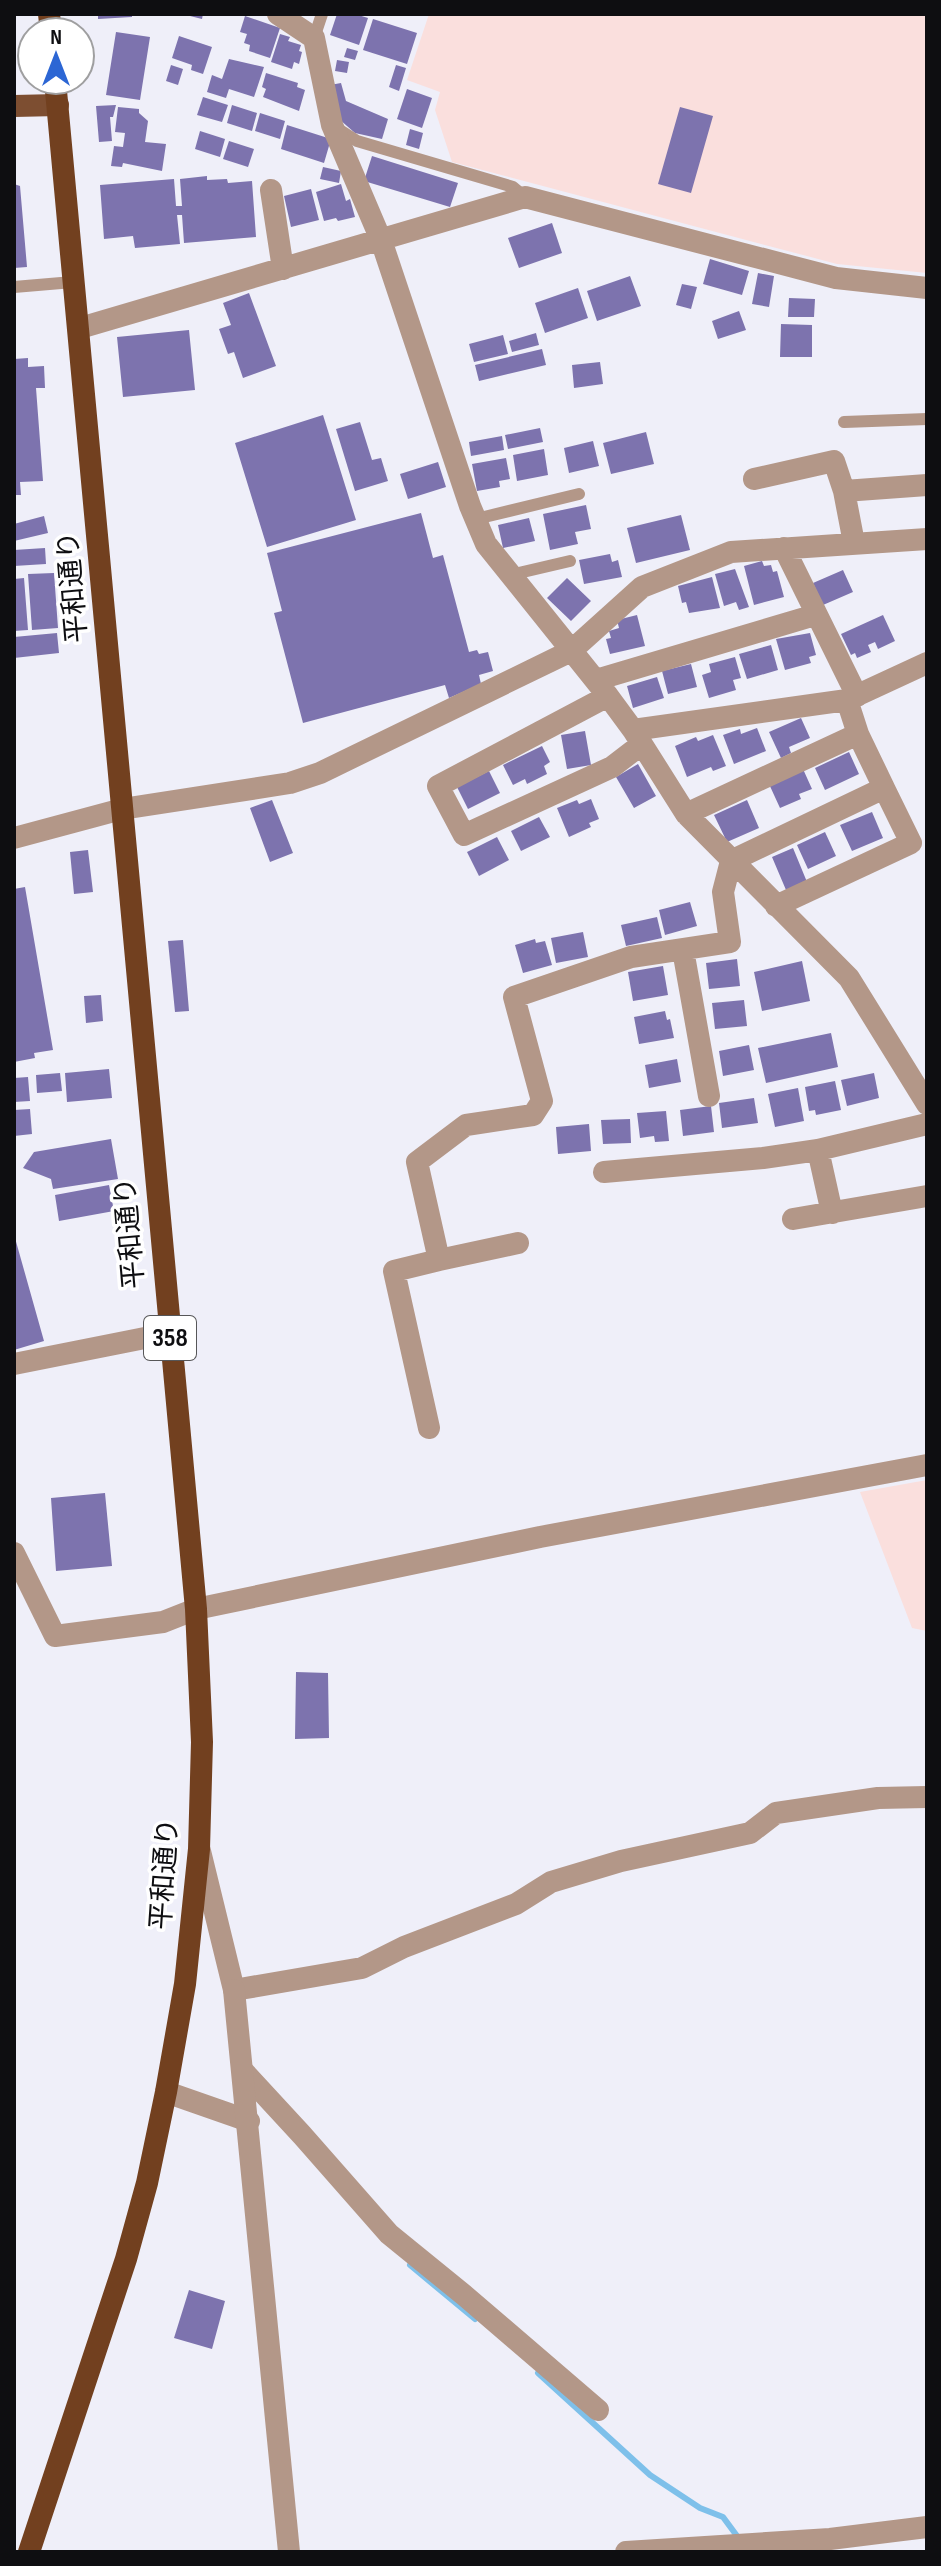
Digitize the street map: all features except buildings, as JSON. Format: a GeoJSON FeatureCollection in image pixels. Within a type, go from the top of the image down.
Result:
{"type":"FeatureCollection","features":[{"type":"Feature","properties":{"kind":"highway","name":"平和通り"},"geometry":{"type":"LineString","coordinates":[[29,2552],[126,2259],[147,2183],[185,1984],[199,1849],[202,1742],[196,1609],[57,96]]}},
{"type":"Feature","properties":{"kind":"main road"},"geometry":{"type":"LineString","coordinates":[[14,106],[58,105]]}},
{"type":"Feature","properties":{"kind":"street"},"geometry":{"type":"LineString","coordinates":[[278,14],[314,38],[332,125],[381,240],[486,544],[602,688],[686,814],[849,978],[927,1104]]}},
{"type":"Feature","properties":{"kind":"street"},"geometry":{"type":"LineString","coordinates":[[271,190],[283,269]]}},
{"type":"Feature","properties":{"kind":"street"},"geometry":{"type":"LineString","coordinates":[[80,328],[525,197],[836,278],[927,288]]}},
{"type":"Feature","properties":{"kind":"street"},"geometry":{"type":"LineString","coordinates":[[754,479],[834,461],[844,491],[854,543]]}},
{"type":"Feature","properties":{"kind":"street"},"geometry":{"type":"LineString","coordinates":[[844,491],[927,485]]}},
{"type":"Feature","properties":{"kind":"street"},"geometry":{"type":"LineString","coordinates":[[14,838],[122,809],[290,783],[320,773],[571,651],[642,587],[731,552],[927,539]]}},
{"type":"Feature","properties":{"kind":"street"},"geometry":{"type":"LineString","coordinates":[[776,906],[911,843],[858,734],[852,698],[784,548]]}},
{"type":"Feature","properties":{"kind":"street"},"geometry":{"type":"LineString","coordinates":[[815,615],[602,688],[438,786],[464,835],[612,767],[637,737],[852,698],[927,663]]}},
{"type":"Feature","properties":{"kind":"street"},"geometry":{"type":"LineString","coordinates":[[686,814],[858,734]]}},
{"type":"Feature","properties":{"kind":"street"},"geometry":{"type":"LineString","coordinates":[[731,861],[884,788]]}},
{"type":"Feature","properties":{"kind":"street"},"geometry":{"type":"LineString","coordinates":[[439,1260],[417,1162],[466,1125],[533,1115],[542,1101],[514,997],[631,957],[730,942],[723,892],[731,861]]}},
{"type":"Feature","properties":{"kind":"street"},"geometry":{"type":"LineString","coordinates":[[683,950],[709,1096]]}},
{"type":"Feature","properties":{"kind":"street"},"geometry":{"type":"LineString","coordinates":[[604,1172],[818,1150],[927,1124]]}},
{"type":"Feature","properties":{"kind":"street"},"geometry":{"type":"LineString","coordinates":[[818,1150],[832,1213]]}},
{"type":"Feature","properties":{"kind":"street"},"geometry":{"type":"LineString","coordinates":[[793,1219],[927,1196]]}},
{"type":"Feature","properties":{"kind":"street"},"geometry":{"type":"LineString","coordinates":[[429,1428],[394,1271],[518,1243]]}},
{"type":"Feature","properties":{"kind":"street"},"geometry":{"type":"LineString","coordinates":[[14,1364],[170,1333]]}},
{"type":"Feature","properties":{"kind":"street"},"geometry":{"type":"LineString","coordinates":[[14,1553],[55,1636],[163,1622],[196,1609],[540,1537],[927,1465]]}},
{"type":"Feature","properties":{"kind":"street"},"geometry":{"type":"LineString","coordinates":[[234,1990],[362,1968],[404,1947],[516,1904],[551,1882],[621,1861],[750,1833],[776,1813],[878,1798],[927,1797]]}},
{"type":"Feature","properties":{"kind":"street"},"geometry":{"type":"LineString","coordinates":[[199,1849],[234,1990],[289,2552]]}},
{"type":"Feature","properties":{"kind":"street"},"geometry":{"type":"LineString","coordinates":[[243,2071],[389,2234],[598,2410]]}},
{"type":"Feature","properties":{"kind":"street"},"geometry":{"type":"LineString","coordinates":[[166,2092],[249,2121]]}},
{"type":"Feature","properties":{"kind":"street"},"geometry":{"type":"LineString","coordinates":[[637,2552],[830,2539],[927,2527]]}},
{"type":"Feature","properties":{"kind":"lane"},"geometry":{"type":"LineString","coordinates":[[314,38],[322,14]]}},
{"type":"Feature","properties":{"kind":"lane"},"geometry":{"type":"LineString","coordinates":[[332,125],[357,141],[513,187],[525,197]]}},
{"type":"Feature","properties":{"kind":"lane"},"geometry":{"type":"LineString","coordinates":[[14,287],[73,282]]}},
{"type":"Feature","properties":{"kind":"lane"},"geometry":{"type":"LineString","coordinates":[[844,422],[927,419]]}},
{"type":"Feature","properties":{"kind":"lane"},"geometry":{"type":"LineString","coordinates":[[476,519],[579,494]]}},
{"type":"Feature","properties":{"kind":"lane"},"geometry":{"type":"LineString","coordinates":[[510,575],[570,561]]}},
{"type":"Feature","properties":{"kind":"shaded area"},"geometry":{"type":"Polygon","coordinates":[[[429,14],[927,14],[927,273],[837,264],[452,162],[435,110],[440,92],[407,80],[429,14]]]}},
{"type":"Feature","properties":{"kind":"shaded area"},"geometry":{"type":"Polygon","coordinates":[[[927,1480],[927,1631],[912,1628],[860,1492],[927,1480]]]}},
{"type":"Feature","properties":{"kind":"waterway"},"geometry":{"type":"LineString","coordinates":[[410,2265],[475,2319]]}},
{"type":"Feature","properties":{"kind":"waterway"},"geometry":{"type":"LineString","coordinates":[[538,2373],[650,2475],[700,2508],[723,2517],[740,2540]]}}]}
